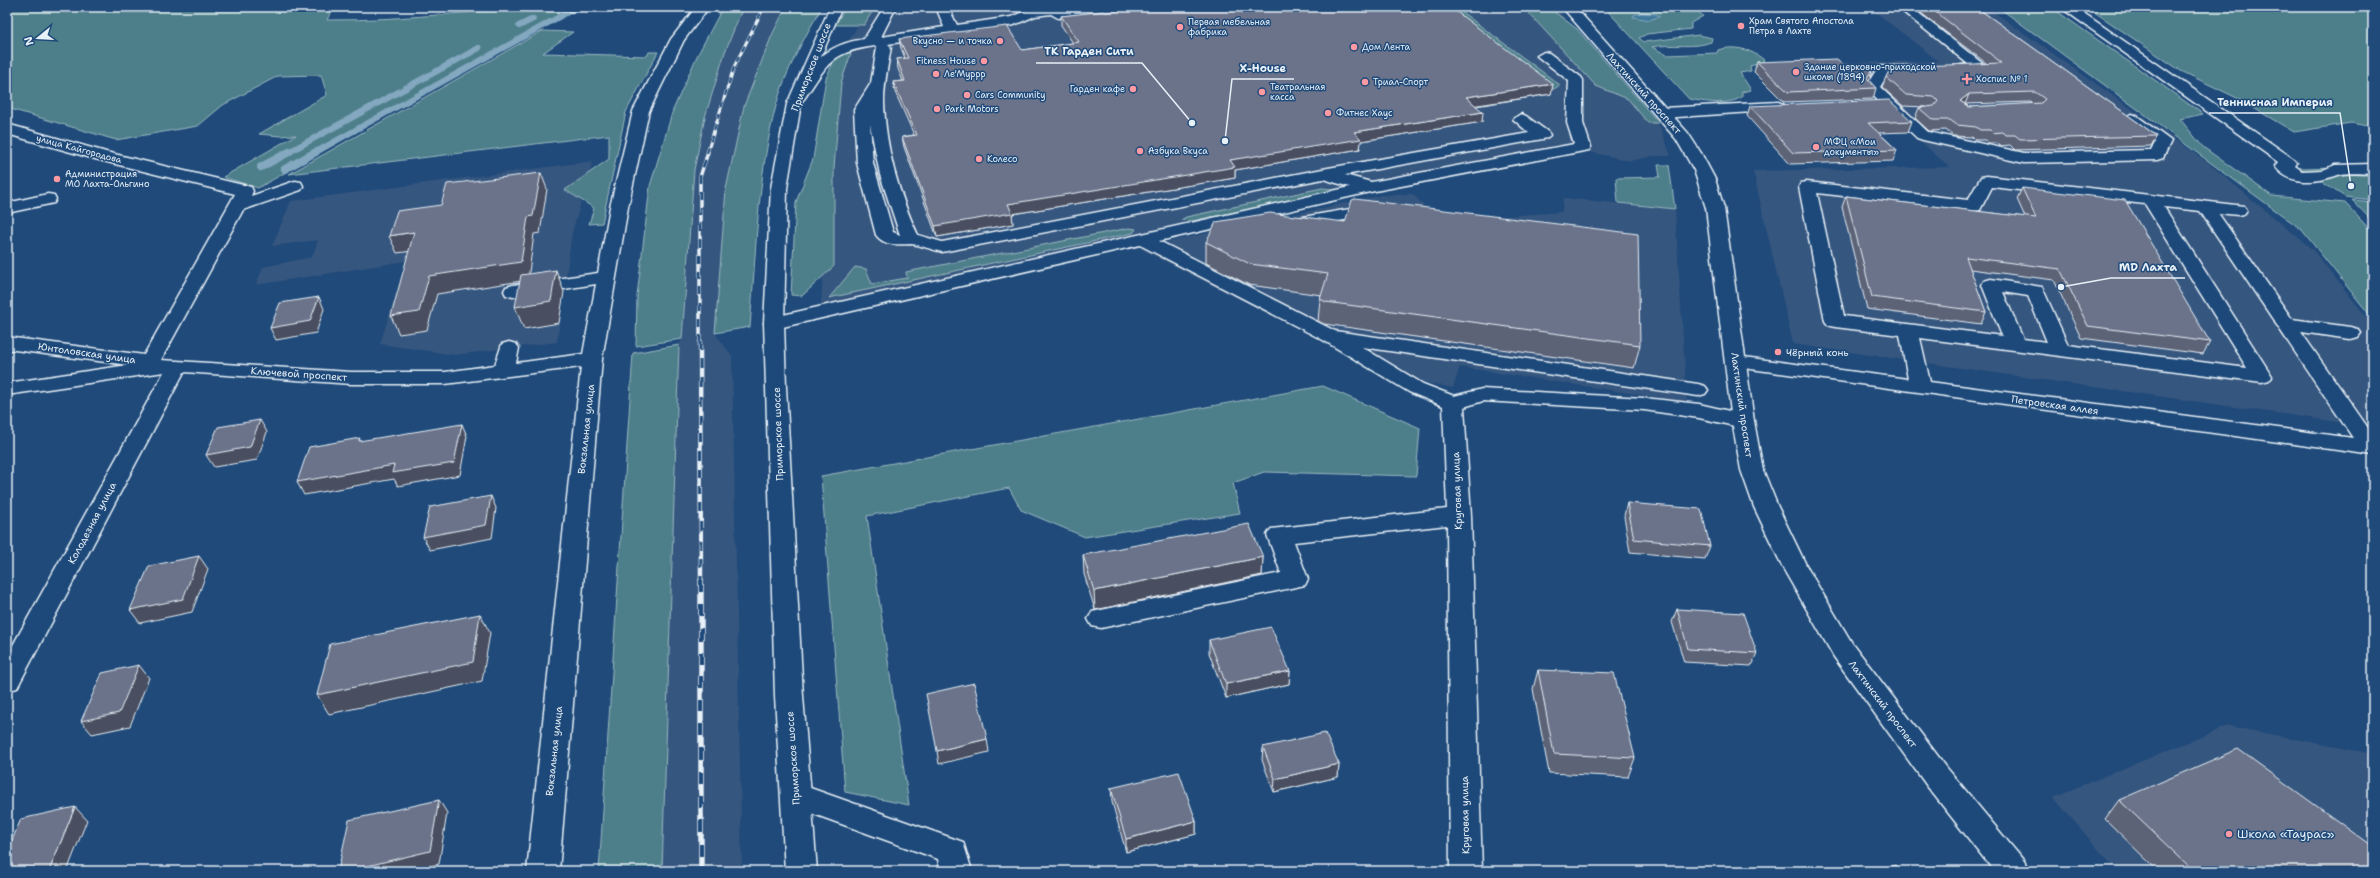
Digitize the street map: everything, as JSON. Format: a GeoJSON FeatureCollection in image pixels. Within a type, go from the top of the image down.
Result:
{"type":"FeatureCollection","features":[{"type":"Feature","properties":{"kind":"street","name":"Вокзальная улица"},"geometry":{"type":"LineString","coordinates":[[543,871],[592,359],[619,207],[641,111],[678,39],[703,7]]}},
{"type":"Feature","properties":{"kind":"street","name":"Приморское шоссе"},"geometry":{"type":"LineString","coordinates":[[801,871],[789,696],[774,323],[779,188],[794,104],[836,7]]}},
{"type":"Feature","properties":{"kind":"street"},"geometry":{"type":"LineString","coordinates":[[890,7],[877,42],[879,82],[862,110],[865,163],[886,235],[900,241],[911,238],[942,247],[1323,174],[1542,135],[1521,119]]}},
{"type":"Feature","properties":{"kind":"street"},"geometry":{"type":"LineString","coordinates":[[942,7],[952,29]]}},
{"type":"Feature","properties":{"kind":"street"},"geometry":{"type":"LineString","coordinates":[[794,104],[821,61],[835,51],[952,29],[1014,21],[1032,13],[1072,7]]}},
{"type":"Feature","properties":{"kind":"street"},"geometry":{"type":"LineString","coordinates":[[877,42],[899,47],[1002,34],[1046,15],[1122,7]]}},
{"type":"Feature","properties":{"kind":"street","name":"Лахтинский проспект"},"geometry":{"type":"LineString","coordinates":[[1568,7],[1662,113],[1692,150],[1710,184],[1716,208],[1743,420],[1752,470],[1766,507],[1796,570],[1843,650],[1937,777],[2013,871]]}},
{"type":"Feature","properties":{"kind":"street"},"geometry":{"type":"LineString","coordinates":[[1903,7],[1981,68],[1883,70],[1872,88],[1923,135],[2024,158],[2157,155],[2163,141],[2117,109]]}},
{"type":"Feature","properties":{"kind":"street"},"geometry":{"type":"LineString","coordinates":[[2066,7],[2289,163],[2283,166],[2299,176],[2327,175],[2335,170],[2373,169]]}},
{"type":"Feature","properties":{"kind":"street"},"geometry":{"type":"LineString","coordinates":[[774,323],[1154,240],[1370,187],[1583,147],[1575,122],[1576,80],[1544,56]]}},
{"type":"Feature","properties":{"kind":"street"},"geometry":{"type":"LineString","coordinates":[[1866,105],[1918,112]]}},
{"type":"Feature","properties":{"kind":"street"},"geometry":{"type":"LineString","coordinates":[[1662,113],[1794,107]]}},
{"type":"Feature","properties":{"kind":"street","name":"улица Кайгородова"},"geometry":{"type":"LineString","coordinates":[[7,129],[241,198]]}},
{"type":"Feature","properties":{"kind":"street"},"geometry":{"type":"LineString","coordinates":[[1323,174],[1370,187]]}},
{"type":"Feature","properties":{"kind":"street"},"geometry":{"type":"LineString","coordinates":[[2151,200],[2262,376],[1835,321],[1808,187],[1974,206],[1987,181],[2238,210]]}},
{"type":"Feature","properties":{"kind":"street"},"geometry":{"type":"LineString","coordinates":[[241,198],[295,186]]}},
{"type":"Feature","properties":{"kind":"street","name":"Колодезная улица"},"geometry":{"type":"LineString","coordinates":[[7,681],[241,198]]}},
{"type":"Feature","properties":{"kind":"street"},"geometry":{"type":"LineString","coordinates":[[7,208],[48,199]]}},
{"type":"Feature","properties":{"kind":"street"},"geometry":{"type":"LineString","coordinates":[[2205,206],[2372,448]]}},
{"type":"Feature","properties":{"kind":"street"},"geometry":{"type":"LineString","coordinates":[[1144,209],[1154,240],[1330,336],[1416,388],[1453,403],[1482,396],[1644,404],[1700,411],[1743,420]]}},
{"type":"Feature","properties":{"kind":"street"},"geometry":{"type":"LineString","coordinates":[[1154,240],[1264,228],[1356,213],[1394,217]]}},
{"type":"Feature","properties":{"kind":"street"},"geometry":{"type":"LineString","coordinates":[[513,291],[607,277]]}},
{"type":"Feature","properties":{"kind":"street"},"geometry":{"type":"LineString","coordinates":[[2015,345],[1991,285],[2035,291],[2061,351]]}},
{"type":"Feature","properties":{"kind":"street"},"geometry":{"type":"LineString","coordinates":[[2286,324],[2350,332]]}},
{"type":"Feature","properties":{"kind":"street"},"geometry":{"type":"LineString","coordinates":[[1909,331],[1920,386]]}},
{"type":"Feature","properties":{"kind":"street"},"geometry":{"type":"LineString","coordinates":[[1330,336],[1698,390]]}},
{"type":"Feature","properties":{"kind":"street","name":"Юнтоловская улица"},"geometry":{"type":"LineString","coordinates":[[7,343],[159,365]]}},
{"type":"Feature","properties":{"kind":"street"},"geometry":{"type":"LineString","coordinates":[[504,370],[509,348]]}},
{"type":"Feature","properties":{"kind":"street","name":"Ключевой проспект"},"geometry":{"type":"LineString","coordinates":[[7,389],[159,365],[351,378],[445,378],[592,359]]}},
{"type":"Feature","properties":{"kind":"street","name":"Петровская аллея"},"geometry":{"type":"LineString","coordinates":[[1736,362],[2372,448]]}},
{"type":"Feature","properties":{"kind":"street","name":"Круговая улица"},"geometry":{"type":"LineString","coordinates":[[1453,403],[1458,516],[1466,871]]}},
{"type":"Feature","properties":{"kind":"street"},"geometry":{"type":"LineString","coordinates":[[1101,619],[1296,579],[1279,535],[1458,516]]}},
{"type":"Feature","properties":{"kind":"street"},"geometry":{"type":"LineString","coordinates":[[796,795],[952,851],[956,871]]}},
{"type":"Feature","properties":{"kind":"shaded area"},"geometry":{"type":"Polygon","coordinates":[[[743,7],[786,7],[772,35],[715,333],[732,356],[742,871],[662,871],[679,345],[682,339],[694,170],[705,117],[725,52],[743,7]]]}},
{"type":"Feature","properties":{"kind":"shaded area"},"geometry":{"type":"Polygon","coordinates":[[[869,7],[1555,7],[1660,127],[1671,156],[1653,156],[1630,161],[1590,152],[1377,192],[820,316],[839,57],[869,7]]]}},
{"type":"Feature","properties":{"kind":"shaded area"},"geometry":{"type":"Polygon","coordinates":[[[1869,7],[1987,7],[2207,162],[2313,250],[2373,325],[2373,427],[1793,344],[1753,171],[1949,167],[1834,63],[1938,61],[1869,7]]]}},
{"type":"Feature","properties":{"kind":"shaded area"},"geometry":{"type":"Polygon","coordinates":[[[1641,13],[1660,16],[1650,20],[1633,17],[1634,15],[1641,13]]]}},
{"type":"Feature","properties":{"kind":"shaded area"},"geometry":{"type":"Polygon","coordinates":[[[593,161],[572,233],[557,342],[455,355],[380,344],[406,261],[256,285],[263,267],[312,257],[318,240],[272,246],[291,201],[593,161]]]}},
{"type":"Feature","properties":{"kind":"shaded area"},"geometry":{"type":"Polygon","coordinates":[[[1413,194],[1433,216],[1464,219],[1562,212],[1563,198],[1675,209],[1687,402],[1460,367],[1453,388],[1386,374],[1139,248],[1382,195],[1413,194]]]}},
{"type":"Feature","properties":{"kind":"shaded area","name":"Школа «Таурас»"},"geometry":{"type":"Polygon","coordinates":[[[2228,726],[2373,754],[2373,871],[2117,871],[2053,797],[2228,726]]]}},
{"type":"Feature","properties":{"kind":"green space"},"geometry":{"type":"Polygon","coordinates":[[[7,7],[333,7],[327,20],[358,20],[514,9],[576,7],[258,188],[223,177],[296,135],[280,136],[259,134],[327,95],[321,75],[278,76],[223,105],[198,126],[116,140],[7,108],[7,7]]]}},
{"type":"Feature","properties":{"kind":"green space"},"geometry":{"type":"Polygon","coordinates":[[[723,7],[743,7],[725,52],[705,117],[694,170],[682,339],[636,346],[637,296],[650,186],[673,110],[697,56],[723,7]]]}},
{"type":"Feature","properties":{"kind":"green space"},"geometry":{"type":"Polygon","coordinates":[[[786,7],[822,7],[790,68],[776,106],[761,188],[750,327],[715,333],[726,189],[744,106],[772,35],[786,7]]]}},
{"type":"Feature","properties":{"kind":"green space"},"geometry":{"type":"Polygon","coordinates":[[[846,7],[875,7],[864,25],[835,25],[846,7]]]}},
{"type":"Feature","properties":{"kind":"green space"},"geometry":{"type":"Polygon","coordinates":[[[1445,7],[1455,7],[1560,85],[1554,89],[1445,7]]]}},
{"type":"Feature","properties":{"kind":"green space"},"geometry":{"type":"Polygon","coordinates":[[[1523,7],[1548,7],[1577,29],[1659,123],[1648,123],[1628,99],[1596,86],[1523,7]]]}},
{"type":"Feature","properties":{"kind":"green space"},"geometry":{"type":"Polygon","coordinates":[[[1604,7],[1693,7],[1703,16],[1691,23],[1691,29],[1647,34],[1639,38],[1644,42],[1699,35],[1712,38],[1711,42],[1704,44],[1652,47],[1667,55],[1717,53],[1718,50],[1730,48],[1742,49],[1754,53],[1764,60],[1761,63],[1750,66],[1751,71],[1740,73],[1751,90],[1742,92],[1742,97],[1730,102],[1689,99],[1604,7]]]}},
{"type":"Feature","properties":{"kind":"green space"},"geometry":{"type":"Polygon","coordinates":[[[1998,7],[2051,7],[2203,114],[2180,119],[2203,147],[2272,196],[2345,203],[2373,233],[2373,319],[2301,229],[1998,7]]]}},
{"type":"Feature","properties":{"kind":"green space"},"geometry":{"type":"Polygon","coordinates":[[[2087,7],[2373,7],[2373,127],[2351,123],[2294,132],[2235,97],[2181,71],[2087,7]]]}},
{"type":"Feature","properties":{"kind":"green space"},"geometry":{"type":"Polygon","coordinates":[[[542,31],[573,32],[543,53],[647,56],[649,52],[658,52],[626,112],[602,223],[589,224],[594,208],[565,190],[609,159],[609,135],[289,174],[542,31]]]}},
{"type":"Feature","properties":{"kind":"green space"},"geometry":{"type":"Polygon","coordinates":[[[853,47],[841,83],[834,168],[834,266],[802,296],[791,295],[796,202],[813,159],[826,78],[838,52],[853,47]]]}},
{"type":"Feature","properties":{"kind":"green space"},"geometry":{"type":"Polygon","coordinates":[[[1658,165],[1669,165],[1675,209],[1618,203],[1616,178],[1660,177],[1658,165]]]}},
{"type":"Feature","properties":{"kind":"green space"},"geometry":{"type":"Polygon","coordinates":[[[2373,166],[2373,200],[2345,197],[2300,168],[2373,166]]]}},
{"type":"Feature","properties":{"kind":"green space"},"geometry":{"type":"Polygon","coordinates":[[[1322,188],[1332,189],[1327,193],[1192,221],[1181,220],[1186,217],[1322,188]]]}},
{"type":"Feature","properties":{"kind":"green space"},"geometry":{"type":"Polygon","coordinates":[[[2352,200],[2373,202],[2373,222],[2352,200]]]}},
{"type":"Feature","properties":{"kind":"green space"},"geometry":{"type":"Polygon","coordinates":[[[1129,228],[1136,229],[1133,233],[829,298],[855,267],[866,269],[872,284],[907,278],[906,272],[1129,228]]]}},
{"type":"Feature","properties":{"kind":"green space"},"geometry":{"type":"Polygon","coordinates":[[[679,345],[662,871],[599,871],[633,353],[679,345]]]}},
{"type":"Feature","properties":{"kind":"green space"},"geometry":{"type":"Polygon","coordinates":[[[1323,386],[1420,428],[1416,476],[1264,472],[1233,483],[1240,513],[1085,537],[1021,510],[1009,488],[867,516],[909,805],[845,792],[821,476],[1323,386]]]}},
{"type":"Feature","properties":{"kind":"building"},"geometry":{"type":"Polygon","coordinates":[[[1148,7],[1450,7],[1553,84],[1466,97],[1483,112],[1354,132],[1361,139],[1230,160],[1235,167],[1008,204],[1012,213],[935,226],[902,137],[917,135],[893,82],[905,81],[897,59],[908,58],[899,39],[1007,26],[1022,50],[1079,42],[1061,16],[1148,7]]]}},
{"type":"Feature","properties":{"kind":"building"},"geometry":{"type":"Polygon","coordinates":[[[1929,7],[1976,7],[2157,136],[2020,139],[2015,135],[2005,135],[2002,132],[1993,133],[1990,130],[1980,130],[1976,127],[1957,125],[1950,120],[1933,120],[1919,108],[1934,106],[1938,101],[1934,97],[1906,95],[1886,77],[1891,67],[2002,63],[1929,7]],[[2035,92],[1969,94],[1960,101],[1969,107],[2041,103],[2045,99],[2035,92]]]}},
{"type":"Feature","properties":{"kind":"building"},"geometry":{"type":"Polygon","coordinates":[[[1837,59],[1847,68],[1873,68],[1867,78],[1876,88],[1788,92],[1757,62],[1837,59]]]}},
{"type":"Feature","properties":{"kind":"building"},"geometry":{"type":"Polygon","coordinates":[[[1889,100],[1912,121],[1868,123],[1897,150],[1793,153],[1750,106],[1889,100]]]}},
{"type":"Feature","properties":{"kind":"building"},"geometry":{"type":"Polygon","coordinates":[[[541,173],[533,216],[528,217],[521,262],[429,276],[419,312],[391,316],[414,232],[389,236],[397,211],[441,205],[447,184],[541,173]]]}},
{"type":"Feature","properties":{"kind":"building"},"geometry":{"type":"Polygon","coordinates":[[[2022,188],[2125,200],[2210,342],[2088,326],[2060,269],[1966,257],[1986,312],[1872,297],[1846,196],[2036,218],[2022,188]]]}},
{"type":"Feature","properties":{"kind":"building"},"geometry":{"type":"Polygon","coordinates":[[[1355,199],[1638,234],[1640,345],[1326,302],[1320,299],[1328,274],[1250,264],[1206,242],[1216,222],[1270,213],[1345,222],[1352,200],[1355,199]]]}},
{"type":"Feature","properties":{"kind":"building"},"geometry":{"type":"Polygon","coordinates":[[[556,270],[551,301],[515,307],[521,275],[556,270]]]}},
{"type":"Feature","properties":{"kind":"building"},"geometry":{"type":"Polygon","coordinates":[[[319,297],[310,321],[270,328],[280,303],[319,297]]]}},
{"type":"Feature","properties":{"kind":"building"},"geometry":{"type":"Polygon","coordinates":[[[260,420],[250,447],[206,455],[218,427],[260,420]]]}},
{"type":"Feature","properties":{"kind":"building"},"geometry":{"type":"Polygon","coordinates":[[[462,424],[454,463],[392,473],[394,465],[297,482],[309,447],[360,438],[359,441],[462,424]]]}},
{"type":"Feature","properties":{"kind":"building"},"geometry":{"type":"Polygon","coordinates":[[[491,496],[486,525],[423,537],[430,507],[491,496]]]}},
{"type":"Feature","properties":{"kind":"building"},"geometry":{"type":"Polygon","coordinates":[[[1627,503],[1701,509],[1710,546],[1634,539],[1627,503]]]}},
{"type":"Feature","properties":{"kind":"building"},"geometry":{"type":"Polygon","coordinates":[[[1249,524],[1263,557],[1094,591],[1083,555],[1249,524]]]}},
{"type":"Feature","properties":{"kind":"building"},"geometry":{"type":"Polygon","coordinates":[[[199,556],[183,599],[130,610],[149,566],[199,556]]]}},
{"type":"Feature","properties":{"kind":"building"},"geometry":{"type":"Polygon","coordinates":[[[1677,609],[1743,613],[1757,653],[1688,649],[1677,609]]]}},
{"type":"Feature","properties":{"kind":"building"},"geometry":{"type":"Polygon","coordinates":[[[480,614],[473,662],[317,695],[330,644],[480,614]]]}},
{"type":"Feature","properties":{"kind":"building"},"geometry":{"type":"Polygon","coordinates":[[[1271,627],[1290,671],[1226,684],[1209,640],[1271,627]]]}},
{"type":"Feature","properties":{"kind":"building"},"geometry":{"type":"Polygon","coordinates":[[[139,665],[119,713],[81,721],[102,673],[139,665]]]}},
{"type":"Feature","properties":{"kind":"building"},"geometry":{"type":"Polygon","coordinates":[[[1538,670],[1614,673],[1635,758],[1554,754],[1538,670]]]}},
{"type":"Feature","properties":{"kind":"building"},"geometry":{"type":"Polygon","coordinates":[[[974,683],[987,739],[937,751],[926,694],[974,683]]]}},
{"type":"Feature","properties":{"kind":"building"},"geometry":{"type":"Polygon","coordinates":[[[1325,733],[1339,764],[1275,779],[1263,747],[1325,733]]]}},
{"type":"Feature","properties":{"kind":"building"},"geometry":{"type":"Polygon","coordinates":[[[2238,749],[2373,847],[2373,871],[2194,871],[2119,800],[2238,749]]]}},
{"type":"Feature","properties":{"kind":"building"},"geometry":{"type":"Polygon","coordinates":[[[1179,772],[1196,821],[1126,839],[1111,788],[1179,772]]]}},
{"type":"Feature","properties":{"kind":"building"},"geometry":{"type":"Polygon","coordinates":[[[439,800],[430,851],[346,871],[338,871],[349,820],[439,800]]]}},
{"type":"Feature","properties":{"kind":"building"},"geometry":{"type":"Polygon","coordinates":[[[75,807],[49,871],[7,871],[7,852],[21,819],[75,807]]]}},
{"type":"Feature","properties":{"kind":"building"},"geometry":{"type":"Polygon","coordinates":[[[1895,865],[1900,871],[1879,871],[1895,865]]]}},
{"type":"Feature","properties":{"kind":"waterway"},"geometry":{"type":"LineString","coordinates":[[314,153],[577,7]]}},
{"type":"Feature","properties":{"kind":"waterway"},"geometry":{"type":"LineString","coordinates":[[519,26],[533,19]]}},
{"type":"Feature","properties":{"kind":"waterway"},"geometry":{"type":"LineString","coordinates":[[287,153],[479,48]]}},
{"type":"Feature","properties":{"kind":"waterway"},"geometry":{"type":"LineString","coordinates":[[261,167],[289,152]]}},
{"type":"Feature","properties":{"kind":"waterway"},"geometry":{"type":"LineString","coordinates":[[285,169],[316,152]]}},
{"type":"Feature","properties":{"kind":"railway"},"geometry":{"type":"LineString","coordinates":[[707,153],[734,67],[764,7]]}},
{"type":"Feature","properties":{"kind":"railway"},"geometry":{"type":"LineString","coordinates":[[700,342],[700,177],[708,152]]}},
{"type":"Feature","properties":{"kind":"railway"},"geometry":{"type":"LineString","coordinates":[[700,342],[701,581]]}},
{"type":"Feature","properties":{"kind":"railway"},"geometry":{"type":"LineString","coordinates":[[701,581],[701,871]]}},
{"type":"Feature","properties":{"kind":"place","name":"Храм Святого Апостола Петра в Лахте"},"geometry":{"type":"Point","coordinates":[1741,26]}},
{"type":"Feature","properties":{"kind":"place","name":"Первая мебельная фабрика"},"geometry":{"type":"Point","coordinates":[1180,27]}},
{"type":"Feature","properties":{"kind":"place","name":"Вкусно — и точка"},"geometry":{"type":"Point","coordinates":[1000,41]}},
{"type":"Feature","properties":{"kind":"place","name":"Дом Лента"},"geometry":{"type":"Point","coordinates":[1354,47]}},
{"type":"Feature","properties":{"kind":"place","name":"Fitness House"},"geometry":{"type":"Point","coordinates":[984,61]}},
{"type":"Feature","properties":{"kind":"place","name":"Здание церковно-приходской школы (1894)"},"geometry":{"type":"Point","coordinates":[1796,72]}},
{"type":"Feature","properties":{"kind":"place","name":"Ле'Муррр"},"geometry":{"type":"Point","coordinates":[936,74]}},
{"type":"Feature","properties":{"kind":"place","name":"Хоспис № 1"},"geometry":{"type":"Point","coordinates":[1967,79]}},
{"type":"Feature","properties":{"kind":"place","name":"Триал-Спорт"},"geometry":{"type":"Point","coordinates":[1365,82]}},
{"type":"Feature","properties":{"kind":"place","name":"Гарден кафе"},"geometry":{"type":"Point","coordinates":[1133,89]}},
{"type":"Feature","properties":{"kind":"place","name":"Театральная касса"},"geometry":{"type":"Point","coordinates":[1262,92]}},
{"type":"Feature","properties":{"kind":"place","name":"Cars Community"},"geometry":{"type":"Point","coordinates":[967,95]}},
{"type":"Feature","properties":{"kind":"place","name":"Park Motors"},"geometry":{"type":"Point","coordinates":[937,109]}},
{"type":"Feature","properties":{"kind":"place","name":"Фитнес Хаус"},"geometry":{"type":"Point","coordinates":[1328,113]}},
{"type":"Feature","properties":{"kind":"place","name":"ТК Гарден Сити"},"geometry":{"type":"Point","coordinates":[1192,123]}},
{"type":"Feature","properties":{"kind":"place","name":"X-House"},"geometry":{"type":"Point","coordinates":[1225,141]}},
{"type":"Feature","properties":{"kind":"place","name":"МФЦ «Мои документы»"},"geometry":{"type":"Point","coordinates":[1816,147]}},
{"type":"Feature","properties":{"kind":"place","name":"Азбука Вкуса"},"geometry":{"type":"Point","coordinates":[1140,151]}},
{"type":"Feature","properties":{"kind":"place","name":"Колесо"},"geometry":{"type":"Point","coordinates":[979,159]}},
{"type":"Feature","properties":{"kind":"place","name":"Администрация МО Лахта-Ольгино"},"geometry":{"type":"Point","coordinates":[57,179]}},
{"type":"Feature","properties":{"kind":"place","name":"Теннисная Империя"},"geometry":{"type":"Point","coordinates":[2351,186]}},
{"type":"Feature","properties":{"kind":"place","name":"MD Лахта"},"geometry":{"type":"Point","coordinates":[2061,287]}},
{"type":"Feature","properties":{"kind":"place","name":"Чёрный конь"},"geometry":{"type":"Point","coordinates":[1778,352]}},
{"type":"Feature","properties":{"kind":"place","name":"Школа «Таурас»"},"geometry":{"type":"Point","coordinates":[2229,834]}}]}
